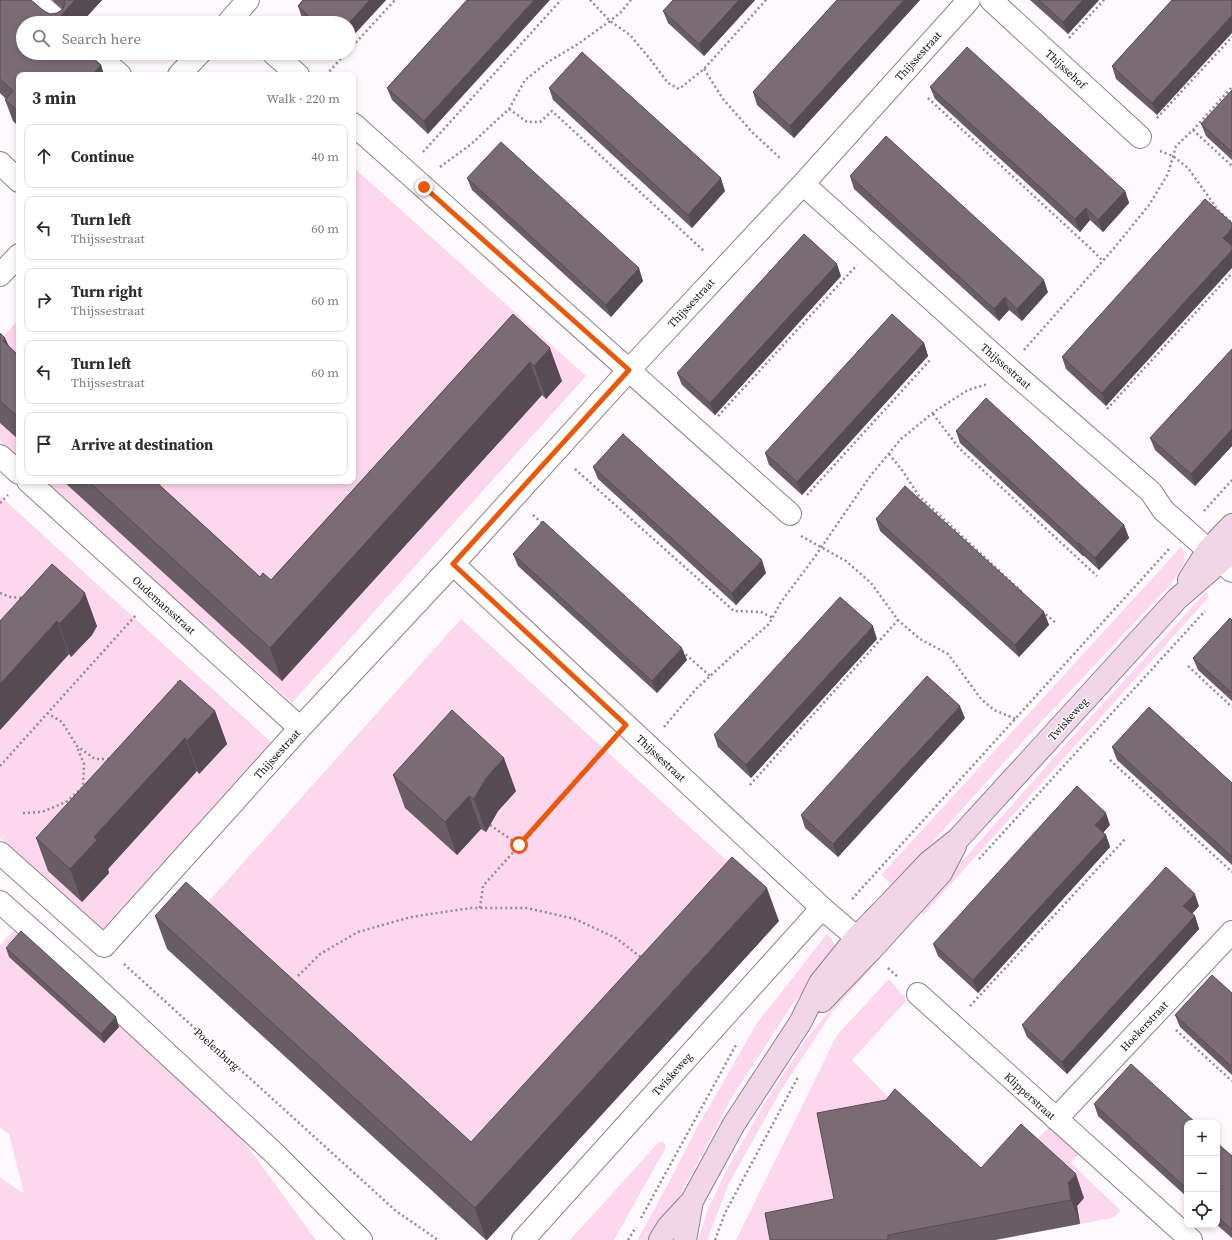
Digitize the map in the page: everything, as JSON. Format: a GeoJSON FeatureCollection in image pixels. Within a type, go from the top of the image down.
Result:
{"type":"FeatureCollection","features":[{"type":"Feature","properties":{"kind":"main road","name":"Twiskeweg"},"geometry":{"type":"LineString","coordinates":[[660,1240],[668,1227],[692,1200],[734,1124],[800,1023],[864,944],[941,873],[958,839],[1177,599],[1223,558],[1232,525]]}},
{"type":"Feature","properties":{"kind":"main road","name":"Twiskeweg"},"geometry":{"type":"LineString","coordinates":[[685,1240],[692,1200]]}},
{"type":"Feature","properties":{"kind":"street"},"geometry":{"type":"LineString","coordinates":[[34,0],[52,16]]}},
{"type":"Feature","properties":{"kind":"street"},"geometry":{"type":"LineString","coordinates":[[237,16],[248,0]]}},
{"type":"Feature","properties":{"kind":"street","name":"Thijssestraat"},"geometry":{"type":"LineString","coordinates":[[104,946],[300,728],[453,564],[629,370],[803,184],[968,0]]}},
{"type":"Feature","properties":{"kind":"street","name":"Thijssehof"},"geometry":{"type":"LineString","coordinates":[[992,0],[1140,138]]}},
{"type":"Feature","properties":{"kind":"street"},"geometry":{"type":"LineString","coordinates":[[103,60],[117,72]]}},
{"type":"Feature","properties":{"kind":"street"},"geometry":{"type":"LineString","coordinates":[[182,72],[193,60]]}},
{"type":"Feature","properties":{"kind":"street"},"geometry":{"type":"LineString","coordinates":[[281,60],[295,72]]}},
{"type":"Feature","properties":{"kind":"street"},"geometry":{"type":"LineString","coordinates":[[356,127],[790,514]]}},
{"type":"Feature","properties":{"kind":"street"},"geometry":{"type":"LineString","coordinates":[[0,164],[16,178]]}},
{"type":"Feature","properties":{"kind":"street","name":"Thijssestraat"},"geometry":{"type":"LineString","coordinates":[[803,184],[1008,368],[1151,492],[1163,510],[1223,558]]}},
{"type":"Feature","properties":{"kind":"street"},"geometry":{"type":"LineString","coordinates":[[0,275],[16,257]]}},
{"type":"Feature","properties":{"kind":"street"},"geometry":{"type":"LineString","coordinates":[[0,456],[16,470]]}},
{"type":"Feature","properties":{"kind":"street","name":"Oudemansstraat"},"geometry":{"type":"LineString","coordinates":[[31,484],[300,728]]}},
{"type":"Feature","properties":{"kind":"street","name":"Thijssestraat"},"geometry":{"type":"LineString","coordinates":[[453,564],[822,908],[864,944]]}},
{"type":"Feature","properties":{"kind":"street"},"geometry":{"type":"LineString","coordinates":[[0,853],[104,946]]}},
{"type":"Feature","properties":{"kind":"street"},"geometry":{"type":"LineString","coordinates":[[0,902],[85,978],[274,1153],[361,1240]]}},
{"type":"Feature","properties":{"kind":"street","name":"Twiskeweg"},"geometry":{"type":"LineString","coordinates":[[523,1240],[822,908]]}},
{"type":"Feature","properties":{"kind":"street","name":"Hoekerstraat"},"geometry":{"type":"LineString","coordinates":[[1056,1119],[1232,932]]}},
{"type":"Feature","properties":{"kind":"street","name":"Klipperstraat"},"geometry":{"type":"LineString","coordinates":[[918,994],[1191,1240]]}},
{"type":"Feature","properties":{"kind":"path"},"geometry":{"type":"LineString","coordinates":[[356,42],[395,0]]}},
{"type":"Feature","properties":{"kind":"path"},"geometry":{"type":"LineString","coordinates":[[418,157],[561,0]]}},
{"type":"Feature","properties":{"kind":"path"},"geometry":{"type":"LineString","coordinates":[[590,0],[610,21],[630,36],[668,83],[679,89],[704,69],[766,0]]}},
{"type":"Feature","properties":{"kind":"path"},"geometry":{"type":"LineString","coordinates":[[424,187],[441,166],[470,146],[509,109],[525,80],[548,62],[578,44],[610,21],[621,12],[631,0]]}},
{"type":"Feature","properties":{"kind":"path"},"geometry":{"type":"LineString","coordinates":[[1053,57],[1104,0]]}},
{"type":"Feature","properties":{"kind":"path"},"geometry":{"type":"LineString","coordinates":[[1232,37],[1140,138],[1148,146],[1173,156],[1188,168],[1218,210],[1232,223]]}},
{"type":"Feature","properties":{"kind":"path"},"geometry":{"type":"LineString","coordinates":[[329,72],[340,60]]}},
{"type":"Feature","properties":{"kind":"path"},"geometry":{"type":"LineString","coordinates":[[704,69],[723,99],[752,132],[781,159]]}},
{"type":"Feature","properties":{"kind":"path"},"geometry":{"type":"LineString","coordinates":[[648,745],[696,689],[769,624],[781,602],[871,475],[901,439],[933,414],[968,390],[993,383],[1047,325],[1103,261],[1149,204],[1168,174],[1176,146],[1193,130],[1232,87]]}},
{"type":"Feature","properties":{"kind":"path"},"geometry":{"type":"LineString","coordinates":[[928,98],[1103,261]]}},
{"type":"Feature","properties":{"kind":"path"},"geometry":{"type":"LineString","coordinates":[[509,109],[527,122],[540,122],[552,111],[724,269]]}},
{"type":"Feature","properties":{"kind":"path"},"geometry":{"type":"LineString","coordinates":[[1193,130],[1232,166]]}},
{"type":"Feature","properties":{"kind":"path"},"geometry":{"type":"LineString","coordinates":[[701,435],[857,265]]}},
{"type":"Feature","properties":{"kind":"path"},"geometry":{"type":"LineString","coordinates":[[1107,409],[1232,273]]}},
{"type":"Feature","properties":{"kind":"path"},"geometry":{"type":"LineString","coordinates":[[931,359],[790,514],[792,525],[798,534],[822,546],[846,561],[871,583],[898,620],[920,639],[948,654],[981,700],[994,710],[1016,719]]}},
{"type":"Feature","properties":{"kind":"path"},"geometry":{"type":"LineString","coordinates":[[933,414],[959,448],[1097,576]]}},
{"type":"Feature","properties":{"kind":"path"},"geometry":{"type":"LineString","coordinates":[[889,454],[902,470],[919,496],[1028,598]]}},
{"type":"Feature","properties":{"kind":"path"},"geometry":{"type":"LineString","coordinates":[[575,469],[734,611],[761,612],[772,618]]}},
{"type":"Feature","properties":{"kind":"path"},"geometry":{"type":"LineString","coordinates":[[532,515],[544,526]]}},
{"type":"Feature","properties":{"kind":"path"},"geometry":{"type":"LineString","coordinates":[[0,593],[10,598],[24,598],[20,603]]}},
{"type":"Feature","properties":{"kind":"path"},"geometry":{"type":"LineString","coordinates":[[0,766],[154,595]]}},
{"type":"Feature","properties":{"kind":"path"},"geometry":{"type":"LineString","coordinates":[[1039,608],[1056,624]]}},
{"type":"Feature","properties":{"kind":"path"},"geometry":{"type":"LineString","coordinates":[[974,864],[1205,611]]}},
{"type":"Feature","properties":{"kind":"path"},"geometry":{"type":"LineString","coordinates":[[750,786],[898,620]]}},
{"type":"Feature","properties":{"kind":"path"},"geometry":{"type":"LineString","coordinates":[[680,649],[710,676]]}},
{"type":"Feature","properties":{"kind":"path"},"geometry":{"type":"LineString","coordinates":[[1188,666],[1232,707]]}},
{"type":"Feature","properties":{"kind":"path"},"geometry":{"type":"LineString","coordinates":[[174,689],[180,679]]}},
{"type":"Feature","properties":{"kind":"path"},"geometry":{"type":"LineString","coordinates":[[47,713],[62,722],[76,746],[84,764],[83,786]]}},
{"type":"Feature","properties":{"kind":"path"},"geometry":{"type":"LineString","coordinates":[[480,908],[483,886],[626,725]]}},
{"type":"Feature","properties":{"kind":"path"},"geometry":{"type":"LineString","coordinates":[[76,746],[95,759],[116,759],[110,764]]}},
{"type":"Feature","properties":{"kind":"path"},"geometry":{"type":"LineString","coordinates":[[1110,760],[1232,872]]}},
{"type":"Feature","properties":{"kind":"path"},"geometry":{"type":"LineString","coordinates":[[23,813],[42,812],[66,802],[89,782]]}},
{"type":"Feature","properties":{"kind":"path"},"geometry":{"type":"LineString","coordinates":[[490,825],[519,845]]}},
{"type":"Feature","properties":{"kind":"path"},"geometry":{"type":"LineString","coordinates":[[952,1026],[1126,838]]}},
{"type":"Feature","properties":{"kind":"path"},"geometry":{"type":"LineString","coordinates":[[298,976],[320,954],[358,932],[411,917],[471,908],[527,908],[575,919],[616,938],[644,960]]}},
{"type":"Feature","properties":{"kind":"path"},"geometry":{"type":"LineString","coordinates":[[864,944],[918,994]]}},
{"type":"Feature","properties":{"kind":"path","name":"Poelenburg"},"geometry":{"type":"LineString","coordinates":[[104,946],[396,1211],[438,1240]]}},
{"type":"Feature","properties":{"kind":"path"},"geometry":{"type":"LineString","coordinates":[[1157,1012],[1232,1080]]}},
{"type":"Feature","properties":{"kind":"path"},"geometry":{"type":"LineString","coordinates":[[715,1240],[725,1213],[798,1076]]}},
{"type":"Feature","properties":{"kind":"shaded area"},"geometry":{"type":"Polygon","coordinates":[[[356,170],[586,376],[292,703],[47,484],[356,484],[356,170]]]}},
{"type":"Feature","properties":{"kind":"shaded area"},"geometry":{"type":"Polygon","coordinates":[[[16,322],[16,455],[0,441],[0,340],[16,322]]]}},
{"type":"Feature","properties":{"kind":"shaded area"},"geometry":{"type":"Polygon","coordinates":[[[0,496],[272,743],[99,933],[0,837],[0,496]]]}},
{"type":"Feature","properties":{"kind":"shaded area"},"geometry":{"type":"Polygon","coordinates":[[[1181,547],[1185,557],[1184,562],[1180,572],[1170,585],[1027,737],[893,886],[881,875],[1181,547]]]}},
{"type":"Feature","properties":{"kind":"shaded area"},"geometry":{"type":"Polygon","coordinates":[[[1206,592],[1208,594],[1207,599],[923,915],[918,911],[1073,736],[1206,592]]]}},
{"type":"Feature","properties":{"kind":"shaded area"},"geometry":{"type":"Polygon","coordinates":[[[461,619],[748,880],[484,1162],[201,910],[461,619]]]}},
{"type":"Feature","properties":{"kind":"shaded area"},"geometry":{"type":"Polygon","coordinates":[[[24,918],[223,1113],[316,1240],[0,1240],[0,1177],[24,1194],[9,1134],[0,1127],[0,946],[24,918]]]}},
{"type":"Feature","properties":{"kind":"shaded area"},"geometry":{"type":"Polygon","coordinates":[[[827,934],[835,946],[833,956],[792,1005],[734,1094],[678,1199],[654,1240],[638,1239],[698,1126],[757,1023],[827,934]]]}},
{"type":"Feature","properties":{"kind":"shaded area"},"geometry":{"type":"Polygon","coordinates":[[[869,964],[871,968],[833,1011],[783,1087],[729,1183],[707,1240],[698,1240],[708,1209],[726,1171],[764,1104],[807,1038],[869,964]]]}},
{"type":"Feature","properties":{"kind":"shaded area"},"geometry":{"type":"Polygon","coordinates":[[[889,979],[907,1000],[852,1060],[904,1113],[842,1223],[774,1240],[736,1240],[837,1035],[889,979]]]}},
{"type":"Feature","properties":{"kind":"shaded area"},"geometry":{"type":"Polygon","coordinates":[[[1052,1124],[1082,1150],[1071,1163],[1120,1210],[1117,1215],[1111,1218],[1080,1224],[1077,1206],[1084,1198],[1029,1148],[1052,1124]]]}},
{"type":"Feature","properties":{"kind":"shaded area"},"geometry":{"type":"Polygon","coordinates":[[[662,1141],[665,1144],[665,1149],[614,1240],[570,1240],[658,1143],[662,1141]]]}},
{"type":"Feature","properties":{"kind":"building"},"geometry":{"type":"Polygon","coordinates":[[[0,0],[31,0],[50,14],[57,13],[62,10],[65,4],[64,0],[75,0],[61,16],[16,16],[16,60],[95,60],[101,65],[95,72],[16,72],[16,109],[5,100],[13,91],[0,79],[0,0]]]}},
{"type":"Feature","properties":{"kind":"building"},"geometry":{"type":"Polygon","coordinates":[[[303,0],[370,0],[355,16],[309,16],[298,6],[303,0]]]}},
{"type":"Feature","properties":{"kind":"building"},"geometry":{"type":"Polygon","coordinates":[[[467,0],[534,0],[424,121],[387,88],[467,0]]]}},
{"type":"Feature","properties":{"kind":"building"},"geometry":{"type":"Polygon","coordinates":[[[673,0],[739,0],[699,44],[663,11],[673,0]]]}},
{"type":"Feature","properties":{"kind":"building"},"geometry":{"type":"Polygon","coordinates":[[[837,0],[904,0],[790,126],[753,92],[837,0]]]}},
{"type":"Feature","properties":{"kind":"building"},"geometry":{"type":"Polygon","coordinates":[[[1039,0],[1083,0],[1063,22],[1039,0]]]}},
{"type":"Feature","properties":{"kind":"building"},"geometry":{"type":"Polygon","coordinates":[[[1172,0],[1232,0],[1232,15],[1152,103],[1112,66],[1172,0]]]}},
{"type":"Feature","properties":{"kind":"building"},"geometry":{"type":"Polygon","coordinates":[[[967,47],[1125,191],[1098,220],[1086,208],[1075,219],[930,87],[967,47]]]}},
{"type":"Feature","properties":{"kind":"building"},"geometry":{"type":"Polygon","coordinates":[[[582,52],[721,178],[688,215],[549,88],[582,52]]]}},
{"type":"Feature","properties":{"kind":"building"},"geometry":{"type":"Polygon","coordinates":[[[1232,90],[1232,152],[1201,124],[1232,90]]]}},
{"type":"Feature","properties":{"kind":"building"},"geometry":{"type":"Polygon","coordinates":[[[886,136],[1044,280],[1017,309],[1005,297],[994,309],[850,176],[886,136]]]}},
{"type":"Feature","properties":{"kind":"building"},"geometry":{"type":"Polygon","coordinates":[[[501,142],[639,268],[606,305],[467,178],[501,142]]]}},
{"type":"Feature","properties":{"kind":"building"},"geometry":{"type":"Polygon","coordinates":[[[1205,199],[1232,223],[1232,228],[1223,238],[1232,246],[1232,250],[1102,393],[1062,357],[1205,199]]]}},
{"type":"Feature","properties":{"kind":"building"},"geometry":{"type":"Polygon","coordinates":[[[804,234],[837,264],[710,403],[677,373],[804,234]]]}},
{"type":"Feature","properties":{"kind":"building"},"geometry":{"type":"Polygon","coordinates":[[[513,314],[550,348],[534,366],[530,362],[270,648],[91,484],[158,484],[260,577],[263,573],[271,580],[513,314]]]}},
{"type":"Feature","properties":{"kind":"building"},"geometry":{"type":"Polygon","coordinates":[[[892,314],[924,343],[797,482],[765,453],[892,314]]]}},
{"type":"Feature","properties":{"kind":"building"},"geometry":{"type":"Polygon","coordinates":[[[0,333],[5,338],[3,341],[16,353],[16,415],[0,401],[0,333]]]}},
{"type":"Feature","properties":{"kind":"building"},"geometry":{"type":"Polygon","coordinates":[[[1232,349],[1232,429],[1191,474],[1150,438],[1232,349]]]}},
{"type":"Feature","properties":{"kind":"building"},"geometry":{"type":"Polygon","coordinates":[[[986,398],[1124,525],[1095,558],[956,431],[986,398]]]}},
{"type":"Feature","properties":{"kind":"building"},"geometry":{"type":"Polygon","coordinates":[[[623,434],[762,560],[732,593],[593,467],[623,434]]]}},
{"type":"Feature","properties":{"kind":"building"},"geometry":{"type":"Polygon","coordinates":[[[905,486],[1044,612],[1015,645],[876,519],[905,486]]]}},
{"type":"Feature","properties":{"kind":"building"},"geometry":{"type":"Polygon","coordinates":[[[543,521],[682,648],[652,681],[513,554],[543,521]]]}},
{"type":"Feature","properties":{"kind":"building"},"geometry":{"type":"Polygon","coordinates":[[[52,564],[85,593],[80,602],[59,624],[57,621],[0,684],[0,621],[52,564]]]}},
{"type":"Feature","properties":{"kind":"building"},"geometry":{"type":"Polygon","coordinates":[[[840,597],[873,626],[746,765],[714,735],[840,597]]]}},
{"type":"Feature","properties":{"kind":"building"},"geometry":{"type":"Polygon","coordinates":[[[1230,618],[1232,620],[1232,693],[1193,658],[1230,618]]]}},
{"type":"Feature","properties":{"kind":"building"},"geometry":{"type":"Polygon","coordinates":[[[927,676],[960,706],[833,844],[801,815],[927,676]]]}},
{"type":"Feature","properties":{"kind":"building"},"geometry":{"type":"Polygon","coordinates":[[[180,680],[215,711],[187,741],[185,738],[94,837],[97,840],[70,869],[36,838],[180,680]]]}},
{"type":"Feature","properties":{"kind":"building"},"geometry":{"type":"Polygon","coordinates":[[[1149,707],[1232,783],[1232,857],[1112,747],[1149,707]]]}},
{"type":"Feature","properties":{"kind":"building"},"geometry":{"type":"Polygon","coordinates":[[[452,710],[504,758],[486,778],[474,799],[469,796],[445,822],[393,775],[452,710]]]}},
{"type":"Feature","properties":{"kind":"building"},"geometry":{"type":"Polygon","coordinates":[[[1077,786],[1106,813],[1095,825],[1106,835],[973,980],[933,944],[1077,786]]]}},
{"type":"Feature","properties":{"kind":"building"},"geometry":{"type":"Polygon","coordinates":[[[732,857],[767,888],[475,1208],[155,916],[186,882],[471,1142],[732,857]]]}},
{"type":"Feature","properties":{"kind":"building"},"geometry":{"type":"Polygon","coordinates":[[[1166,867],[1195,894],[1183,906],[1195,916],[1062,1062],[1022,1025],[1166,867]]]}},
{"type":"Feature","properties":{"kind":"building"},"geometry":{"type":"Polygon","coordinates":[[[21,931],[116,1017],[101,1034],[6,948],[21,931]]]}},
{"type":"Feature","properties":{"kind":"building"},"geometry":{"type":"Polygon","coordinates":[[[1212,975],[1232,993],[1232,1067],[1175,1015],[1212,975]]]}},
{"type":"Feature","properties":{"kind":"building"},"geometry":{"type":"Polygon","coordinates":[[[1131,1064],[1193,1120],[1184,1120],[1184,1186],[1094,1104],[1131,1064]]]}},
{"type":"Feature","properties":{"kind":"building"},"geometry":{"type":"Polygon","coordinates":[[[895,1089],[981,1168],[1021,1124],[1076,1174],[1068,1183],[1071,1200],[888,1235],[888,1240],[770,1240],[765,1213],[834,1199],[817,1113],[886,1100],[895,1089]]]}},
{"type":"Feature","properties":{"kind":"building"},"geometry":{"type":"Polygon","coordinates":[[[1220,1146],[1232,1156],[1232,1230],[1220,1219],[1220,1146]]]}},
{"type":"Feature","properties":{"kind":"route"},"geometry":{"type":"LineString","coordinates":[[424,187],[629,370],[453,564],[626,725],[519,845]]}}]}
